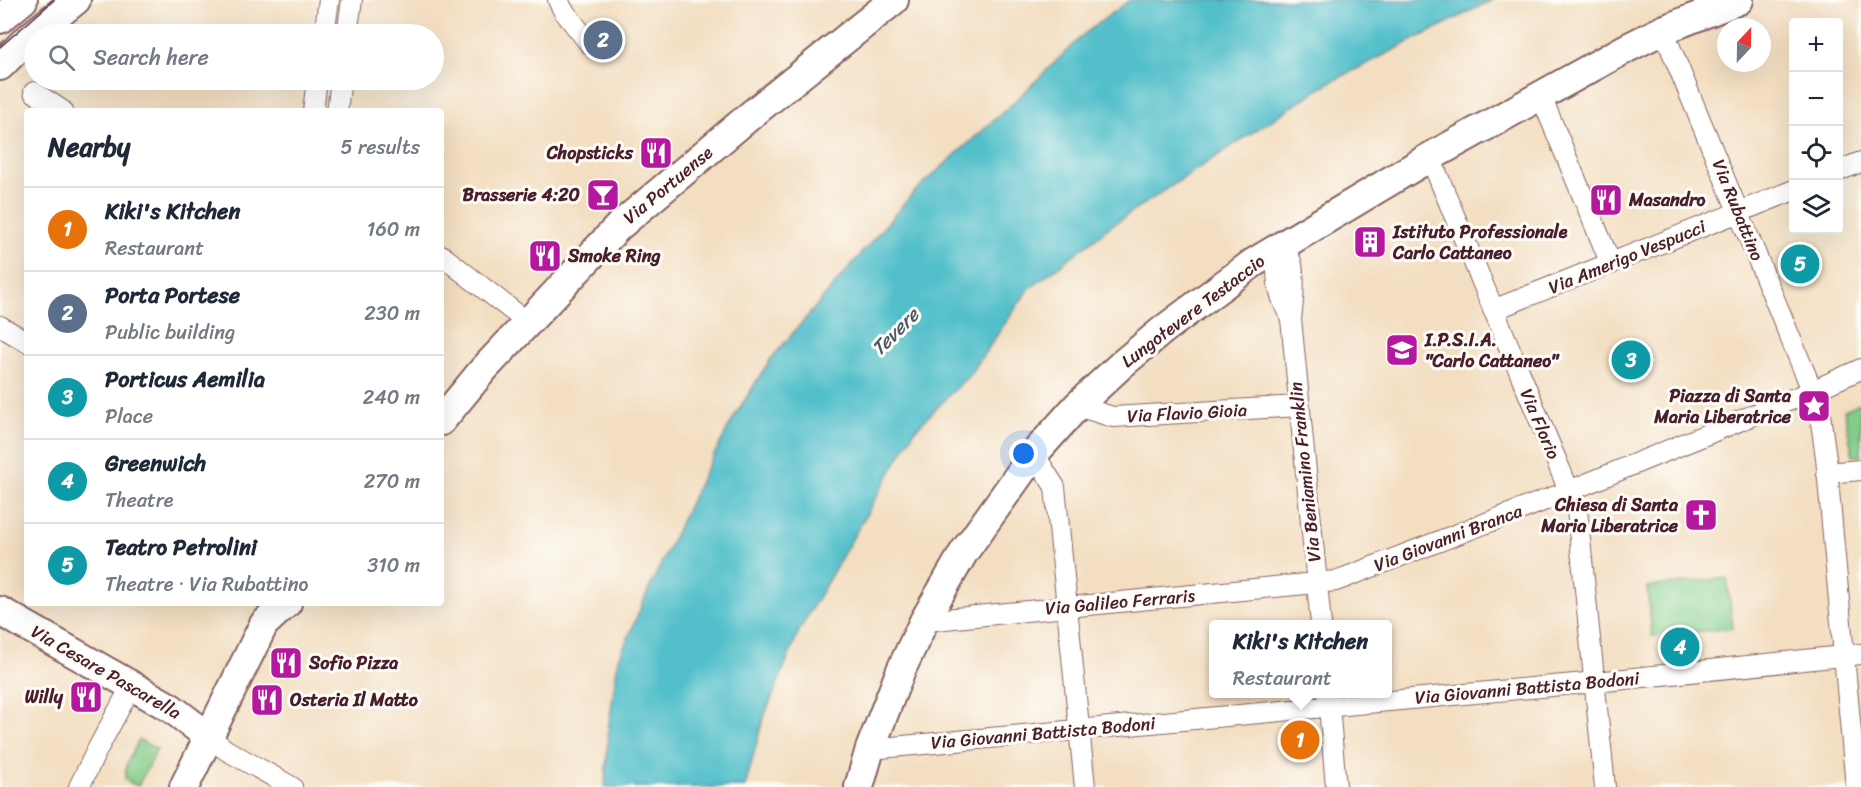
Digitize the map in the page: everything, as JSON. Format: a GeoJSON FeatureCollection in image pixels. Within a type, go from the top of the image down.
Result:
{"type":"FeatureCollection","features":[{"type":"Feature","properties":{"kind":"main road"},"geometry":{"type":"LineString","coordinates":[[0,19],[23,0]]}},
{"type":"Feature","properties":{"kind":"main road"},"geometry":{"type":"LineString","coordinates":[[46,24],[76,0]]}},
{"type":"Feature","properties":{"kind":"main road","name":"Via Portuense"},"geometry":{"type":"LineString","coordinates":[[444,417],[483,370],[607,238],[752,114],[894,0]]}},
{"type":"Feature","properties":{"kind":"main road","name":"Lungotevere Testaccio"},"geometry":{"type":"LineString","coordinates":[[859,787],[870,749],[901,670],[924,621],[964,552],[1034,454],[1077,406],[1163,330],[1225,282],[1280,246],[1430,157],[1540,96],[1664,30],[1739,0]]}},
{"type":"Feature","properties":{"kind":"main road"},"geometry":{"type":"LineString","coordinates":[[0,66],[24,42]]}},
{"type":"Feature","properties":{"kind":"main road"},"geometry":{"type":"LineString","coordinates":[[184,787],[267,614],[282,606]]}},
{"type":"Feature","properties":{"kind":"main road","name":"Via Cesare Pascarella"},"geometry":{"type":"LineString","coordinates":[[0,611],[184,716],[209,737]]}},
{"type":"Feature","properties":{"kind":"street"},"geometry":{"type":"LineString","coordinates":[[325,24],[329,0]]}},
{"type":"Feature","properties":{"kind":"street"},"geometry":{"type":"LineString","coordinates":[[348,24],[352,0]]}},
{"type":"Feature","properties":{"kind":"street"},"geometry":{"type":"LineString","coordinates":[[558,0],[589,43]]}},
{"type":"Feature","properties":{"kind":"street","name":"Via Rubattino"},"geometry":{"type":"LineString","coordinates":[[1664,30],[1812,391]]}},
{"type":"Feature","properties":{"kind":"street"},"geometry":{"type":"LineString","coordinates":[[313,108],[316,90]]}},
{"type":"Feature","properties":{"kind":"street"},"geometry":{"type":"LineString","coordinates":[[337,108],[340,90]]}},
{"type":"Feature","properties":{"kind":"street"},"geometry":{"type":"LineString","coordinates":[[34,92],[58,108]]}},
{"type":"Feature","properties":{"kind":"street"},"geometry":{"type":"LineString","coordinates":[[1540,96],[1611,264]]}},
{"type":"Feature","properties":{"kind":"street","name":"Via Florio"},"geometry":{"type":"LineString","coordinates":[[1430,157],[1577,510],[1605,787]]}},
{"type":"Feature","properties":{"kind":"street"},"geometry":{"type":"LineString","coordinates":[[1843,169],[1861,162]]}},
{"type":"Feature","properties":{"kind":"street","name":"Via Amerigo Vespucci"},"geometry":{"type":"LineString","coordinates":[[1493,310],[1789,192]]}},
{"type":"Feature","properties":{"kind":"street","name":"Via Beniamino Franklin"},"geometry":{"type":"LineString","coordinates":[[1280,246],[1276,278],[1281,300],[1291,319],[1321,620]]}},
{"type":"Feature","properties":{"kind":"street"},"geometry":{"type":"LineString","coordinates":[[444,257],[527,322]]}},
{"type":"Feature","properties":{"kind":"street"},"geometry":{"type":"LineString","coordinates":[[0,326],[24,340]]}},
{"type":"Feature","properties":{"kind":"street"},"geometry":{"type":"LineString","coordinates":[[1856,787],[1852,655],[1819,407],[1812,391],[1861,369]]}},
{"type":"Feature","properties":{"kind":"street","name":"Via Giovanni Branca"},"geometry":{"type":"LineString","coordinates":[[1317,584],[1336,581],[1569,491],[1812,391]]}},
{"type":"Feature","properties":{"kind":"street","name":"Via Flavio Gioia"},"geometry":{"type":"LineString","coordinates":[[1077,406],[1113,417],[1299,406]]}},
{"type":"Feature","properties":{"kind":"street"},"geometry":{"type":"LineString","coordinates":[[1034,454],[1055,487],[1085,787]]}},
{"type":"Feature","properties":{"kind":"street"},"geometry":{"type":"LineString","coordinates":[[1827,473],[1861,470]]}},
{"type":"Feature","properties":{"kind":"street","name":"Via Galileo Ferraris"},"geometry":{"type":"LineString","coordinates":[[924,621],[1317,584]]}},
{"type":"Feature","properties":{"kind":"street","name":"Via Giovanni Battista Bodoni"},"geometry":{"type":"LineString","coordinates":[[1392,696],[1596,682],[1852,655]]}},
{"type":"Feature","properties":{"kind":"street"},"geometry":{"type":"LineString","coordinates":[[79,787],[132,685]]}},
{"type":"Feature","properties":{"kind":"street","name":"Via Giovanni Battista Bodoni"},"geometry":{"type":"LineString","coordinates":[[870,749],[1079,729],[1358,698]]}},
{"type":"Feature","properties":{"kind":"street"},"geometry":{"type":"LineString","coordinates":[[1328,700],[1336,787]]}},
{"type":"Feature","properties":{"kind":"street"},"geometry":{"type":"LineString","coordinates":[[209,737],[226,750],[292,787]]}},
{"type":"Feature","properties":{"kind":"green space"},"geometry":{"type":"Polygon","coordinates":[[[1861,403],[1861,456],[1853,456],[1844,410],[1861,403]]]}},
{"type":"Feature","properties":{"kind":"green space"},"geometry":{"type":"Polygon","coordinates":[[[1727,578],[1733,628],[1652,636],[1647,587],[1727,578]]]}},
{"type":"Feature","properties":{"kind":"green space"},"geometry":{"type":"Polygon","coordinates":[[[139,740],[157,749],[138,786],[125,780],[126,765],[139,740]]]}},
{"type":"Feature","properties":{"kind":"water","name":"Tevere"},"geometry":{"type":"Polygon","coordinates":[[[1130,0],[1492,0],[1325,85],[1115,223],[1028,290],[971,373],[915,430],[799,631],[763,719],[745,787],[605,787],[609,724],[618,661],[703,475],[736,414],[770,360],[914,192],[1012,104],[1084,34],[1130,0]]]}},
{"type":"Feature","properties":{"kind":"tram line"},"geometry":{"type":"LineString","coordinates":[[26,24],[54,0]]}},
{"type":"Feature","properties":{"kind":"tram line"},"geometry":{"type":"LineString","coordinates":[[0,47],[24,26]]}},
{"type":"Feature","properties":{"kind":"place","name":"Porta Portese"},"geometry":{"type":"Point","coordinates":[603,40]}},
{"type":"Feature","properties":{"kind":"place","name":"Chopsticks"},"geometry":{"type":"Point","coordinates":[656,153]}},
{"type":"Feature","properties":{"kind":"place","name":"Brasserie 4:20"},"geometry":{"type":"Point","coordinates":[603,195]}},
{"type":"Feature","properties":{"kind":"place","name":"Masandro"},"geometry":{"type":"Point","coordinates":[1606,200]}},
{"type":"Feature","properties":{"kind":"place","name":"Istituto Professionale Carlo Cattaneo"},"geometry":{"type":"Point","coordinates":[1370,242]}},
{"type":"Feature","properties":{"kind":"place","name":"Smoke Ring"},"geometry":{"type":"Point","coordinates":[545,256]}},
{"type":"Feature","properties":{"kind":"place","name":"Teatro Petrolini"},"geometry":{"type":"Point","coordinates":[1800,264]}},
{"type":"Feature","properties":{"kind":"place","name":"I.P.S.I.A. \"Carlo Cattaneo\""},"geometry":{"type":"Point","coordinates":[1402,350]}},
{"type":"Feature","properties":{"kind":"place","name":"Porticus Aemilia"},"geometry":{"type":"Point","coordinates":[1631,360]}},
{"type":"Feature","properties":{"kind":"place","name":"Piazza di Santa Maria Liberatrice"},"geometry":{"type":"Point","coordinates":[1814,406]}},
{"type":"Feature","properties":{"kind":"place","name":"Chiesa di Santa Maria Liberatrice"},"geometry":{"type":"Point","coordinates":[1701,515]}},
{"type":"Feature","properties":{"kind":"place","name":"Greenwich"},"geometry":{"type":"Point","coordinates":[1680,647]}},
{"type":"Feature","properties":{"kind":"place","name":"Sofio Pizza"},"geometry":{"type":"Point","coordinates":[286,663]}},
{"type":"Feature","properties":{"kind":"place","name":"Willy"},"geometry":{"type":"Point","coordinates":[86,697]}},
{"type":"Feature","properties":{"kind":"place","name":"Osteria Il Matto"},"geometry":{"type":"Point","coordinates":[267,700]}},
{"type":"Feature","properties":{"kind":"place","name":"Kiki's Kitchen"},"geometry":{"type":"Point","coordinates":[1300,740]}}]}
